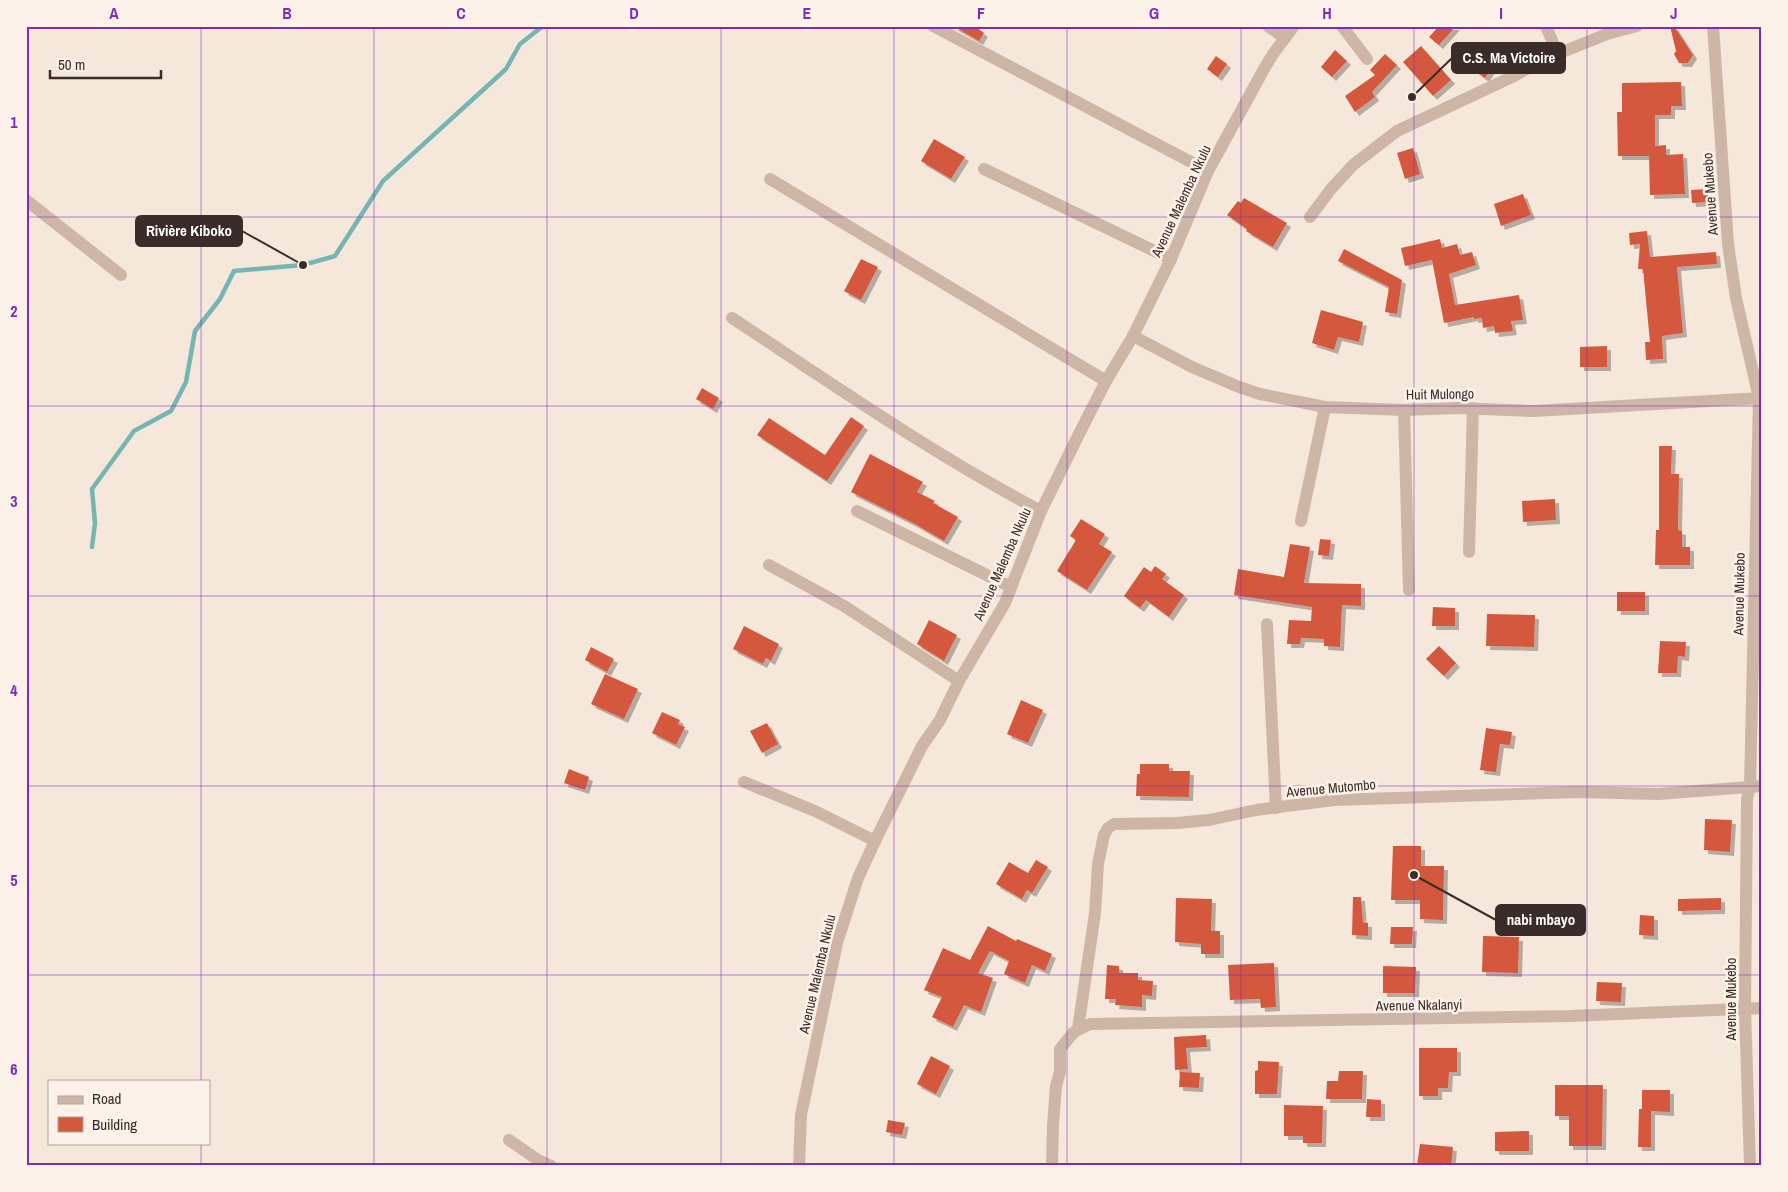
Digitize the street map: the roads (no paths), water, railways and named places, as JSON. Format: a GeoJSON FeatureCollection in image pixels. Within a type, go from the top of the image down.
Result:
{"type":"FeatureCollection","features":[{"type":"Feature","properties":{"kind":"street"},"geometry":{"type":"LineString","coordinates":[[933,26],[1208,171]]}},
{"type":"Feature","properties":{"kind":"street"},"geometry":{"type":"LineString","coordinates":[[1268,26],[1285,38]]}},
{"type":"Feature","properties":{"kind":"street","name":"Avenue Malemba Nkulu"},"geometry":{"type":"LineString","coordinates":[[799,1166],[801,1115],[837,943],[855,886],[874,841],[924,742],[940,720],[959,681],[996,620],[1042,511],[1106,381],[1133,336],[1171,259],[1208,171],[1264,69],[1294,26]]}},
{"type":"Feature","properties":{"kind":"street"},"geometry":{"type":"LineString","coordinates":[[1342,26],[1366,59]]}},
{"type":"Feature","properties":{"kind":"street"},"geometry":{"type":"LineString","coordinates":[[1546,26],[1558,54]]}},
{"type":"Feature","properties":{"kind":"street"},"geometry":{"type":"LineString","coordinates":[[1310,217],[1331,189],[1353,165],[1397,131],[1558,54],[1607,34],[1637,26]]}},
{"type":"Feature","properties":{"kind":"street","name":"Avenue Mukebo"},"geometry":{"type":"LineString","coordinates":[[1713,26],[1728,244],[1736,298],[1760,398],[1756,786],[1747,799],[1745,1009],[1750,1166]]}},
{"type":"Feature","properties":{"kind":"street"},"geometry":{"type":"LineString","coordinates":[[984,169],[1171,259]]}},
{"type":"Feature","properties":{"kind":"street"},"geometry":{"type":"LineString","coordinates":[[770,179],[1106,381]]}},
{"type":"Feature","properties":{"kind":"street"},"geometry":{"type":"LineString","coordinates":[[26,200],[121,275]]}},
{"type":"Feature","properties":{"kind":"street"},"geometry":{"type":"LineString","coordinates":[[732,318],[993,486],[1042,511]]}},
{"type":"Feature","properties":{"kind":"street","name":"Huit Mulongo"},"geometry":{"type":"LineString","coordinates":[[1133,336],[1192,367],[1239,387],[1260,394],[1325,407],[1404,410],[1473,408],[1533,411],[1760,398]]}},
{"type":"Feature","properties":{"kind":"street"},"geometry":{"type":"LineString","coordinates":[[1302,521],[1325,407]]}},
{"type":"Feature","properties":{"kind":"street"},"geometry":{"type":"LineString","coordinates":[[1469,552],[1473,408]]}},
{"type":"Feature","properties":{"kind":"street"},"geometry":{"type":"LineString","coordinates":[[1404,410],[1409,590]]}},
{"type":"Feature","properties":{"kind":"street"},"geometry":{"type":"LineString","coordinates":[[857,511],[1011,587]]}},
{"type":"Feature","properties":{"kind":"street"},"geometry":{"type":"LineString","coordinates":[[769,565],[844,606],[959,681]]}},
{"type":"Feature","properties":{"kind":"street"},"geometry":{"type":"LineString","coordinates":[[1267,624],[1276,808]]}},
{"type":"Feature","properties":{"kind":"street"},"geometry":{"type":"LineString","coordinates":[[744,782],[815,811],[874,841]]}},
{"type":"Feature","properties":{"kind":"street","name":"Avenue Mutombo"},"geometry":{"type":"LineString","coordinates":[[1078,1029],[1095,913],[1101,845],[1108,828],[1114,824],[1193,821],[1334,800],[1539,795],[1577,792],[1658,794],[1756,786]]}},
{"type":"Feature","properties":{"kind":"street","name":"Avenue Nkalanyi"},"geometry":{"type":"LineString","coordinates":[[1078,1029],[1094,1023],[1561,1017],[1762,1008]]}},
{"type":"Feature","properties":{"kind":"street"},"geometry":{"type":"LineString","coordinates":[[1052,1166],[1053,1125],[1056,1086],[1060,1072],[1060,1049],[1078,1029]]}},
{"type":"Feature","properties":{"kind":"street"},"geometry":{"type":"LineString","coordinates":[[509,1140],[538,1160],[552,1166]]}},
{"type":"Feature","properties":{"kind":"waterway"},"geometry":{"type":"LineString","coordinates":[[92,547],[95,523],[92,489],[134,431],[171,411],[186,382],[195,331],[220,299],[234,271],[303,265],[335,256],[383,181],[506,69],[520,44],[543,26]]}},
{"type":"Feature","properties":{"kind":"place","name":"C.S. Ma Victoire"},"geometry":{"type":"Point","coordinates":[1412,97]}},
{"type":"Feature","properties":{"kind":"place","name":"Rivière Kiboko"},"geometry":{"type":"Point","coordinates":[303,265]}},
{"type":"Feature","properties":{"kind":"place","name":"nabi mbayo"},"geometry":{"type":"Point","coordinates":[1414,875]}}]}
